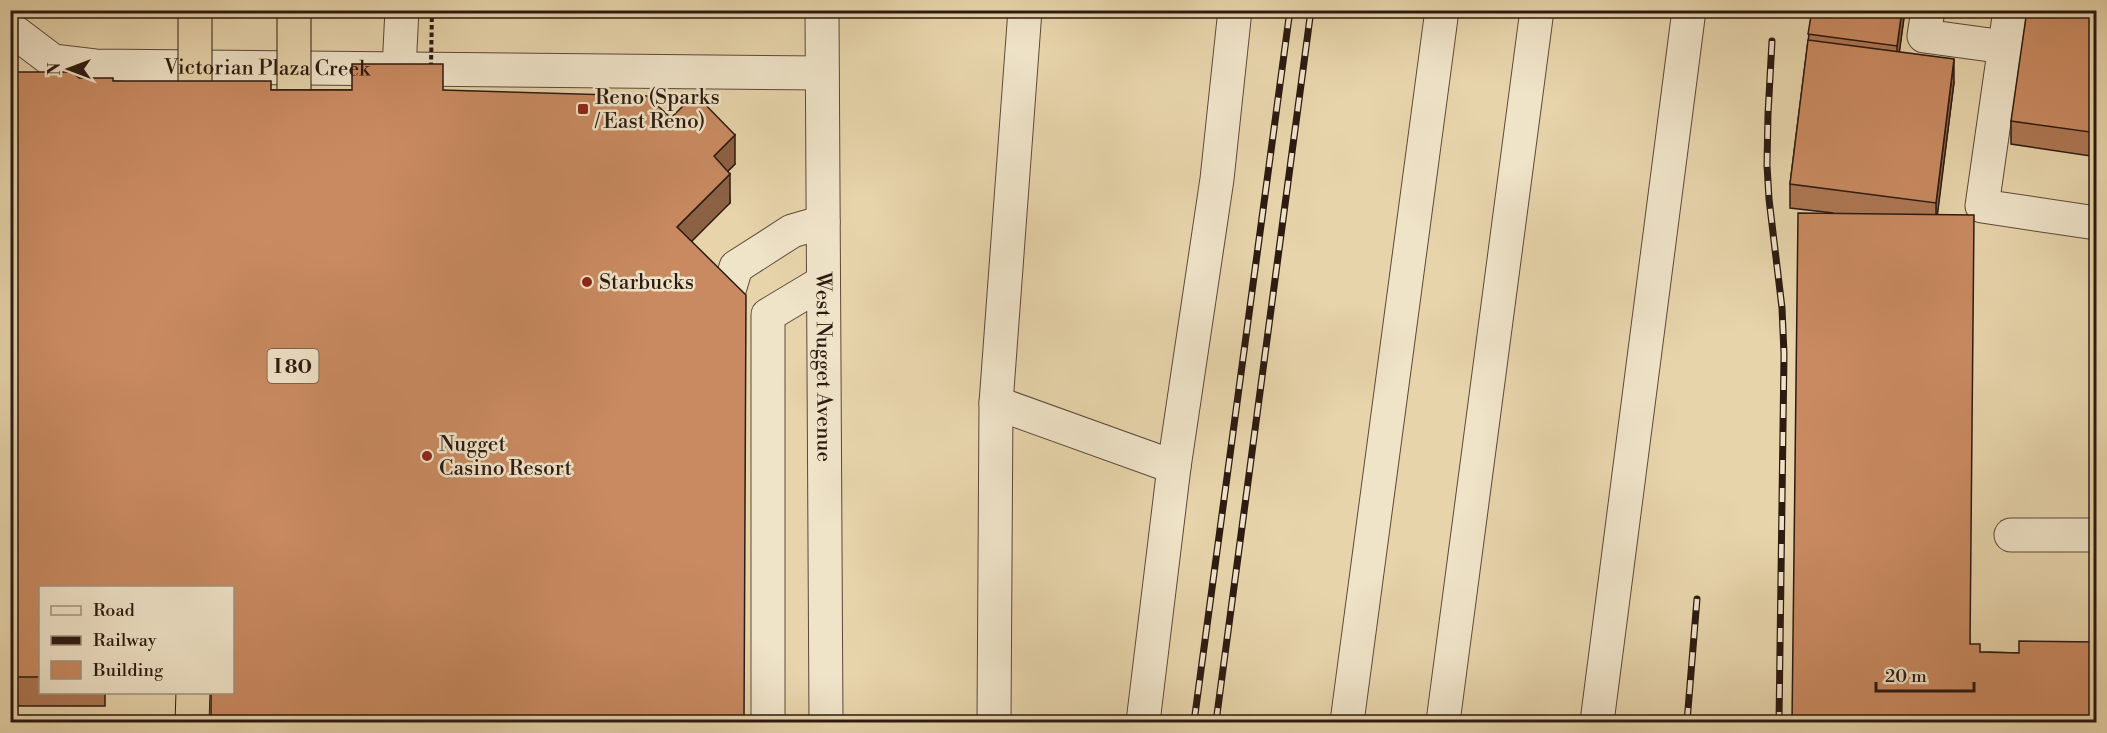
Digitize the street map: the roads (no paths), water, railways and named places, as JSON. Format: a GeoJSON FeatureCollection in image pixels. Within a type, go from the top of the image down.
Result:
{"type":"FeatureCollection","features":[{"type":"Feature","properties":{"kind":"highway"},"geometry":{"type":"LineString","coordinates":[[195,10],[195,152]]}},
{"type":"Feature","properties":{"kind":"highway"},"geometry":{"type":"LineString","coordinates":[[294,10],[294,165]]}},
{"type":"Feature","properties":{"kind":"highway"},"geometry":{"type":"LineString","coordinates":[[192,694],[192,723]]}},
{"type":"Feature","properties":{"kind":"street"},"geometry":{"type":"LineString","coordinates":[[402,10],[415,69]]}},
{"type":"Feature","properties":{"kind":"street"},"geometry":{"type":"LineString","coordinates":[[802,10],[822,11]]}},
{"type":"Feature","properties":{"kind":"street"},"geometry":{"type":"LineString","coordinates":[[994,723],[996,403],[1024,10]]}},
{"type":"Feature","properties":{"kind":"street"},"geometry":{"type":"LineString","coordinates":[[1143,723],[1174,467],[1217,179],[1235,10]]}},
{"type":"Feature","properties":{"kind":"street"},"geometry":{"type":"LineString","coordinates":[[1347,723],[1442,10]]}},
{"type":"Feature","properties":{"kind":"street"},"geometry":{"type":"LineString","coordinates":[[1443,723],[1537,10]]}},
{"type":"Feature","properties":{"kind":"street"},"geometry":{"type":"LineString","coordinates":[[1597,723],[1689,10]]}},
{"type":"Feature","properties":{"kind":"street"},"geometry":{"type":"LineString","coordinates":[[1928,10],[1924,36],[2005,47]]}},
{"type":"Feature","properties":{"kind":"street"},"geometry":{"type":"LineString","coordinates":[[2010,10],[1982,206],[2097,223]]}},
{"type":"Feature","properties":{"kind":"street","name":"West Nugget Avenue"},"geometry":{"type":"LineString","coordinates":[[822,11],[826,723]]}},
{"type":"Feature","properties":{"kind":"street","name":"Victorian Plaza Creek"},"geometry":{"type":"LineString","coordinates":[[10,31],[53,61],[95,66],[822,73]]}},
{"type":"Feature","properties":{"kind":"street"},"geometry":{"type":"LineString","coordinates":[[725,304],[736,267],[792,231],[823,222]]}},
{"type":"Feature","properties":{"kind":"street"},"geometry":{"type":"LineString","coordinates":[[768,723],[768,315],[823,282]]}},
{"type":"Feature","properties":{"kind":"street"},"geometry":{"type":"LineString","coordinates":[[996,403],[1174,467]]}},
{"type":"Feature","properties":{"kind":"street"},"geometry":{"type":"LineString","coordinates":[[2011,535],[2097,535]]}},
{"type":"Feature","properties":{"kind":"railway"},"geometry":{"type":"LineString","coordinates":[[1194,722],[1290,10]]}},
{"type":"Feature","properties":{"kind":"railway"},"geometry":{"type":"LineString","coordinates":[[1216,722],[1311,10]]}},
{"type":"Feature","properties":{"kind":"railway"},"geometry":{"type":"LineString","coordinates":[[1772,41],[1767,165],[1782,308],[1784,354],[1779,722]]}},
{"type":"Feature","properties":{"kind":"railway"},"geometry":{"type":"LineString","coordinates":[[1687,722],[1697,599]]}},
{"type":"Feature","properties":{"kind":"place","name":"Reno (Sparks / East Reno)"},"geometry":{"type":"Point","coordinates":[583,109]}},
{"type":"Feature","properties":{"kind":"place","name":"Starbucks"},"geometry":{"type":"Point","coordinates":[587,282]}},
{"type":"Feature","properties":{"kind":"place","name":"Nugget Casino Resort"},"geometry":{"type":"Point","coordinates":[427,456]}}]}
